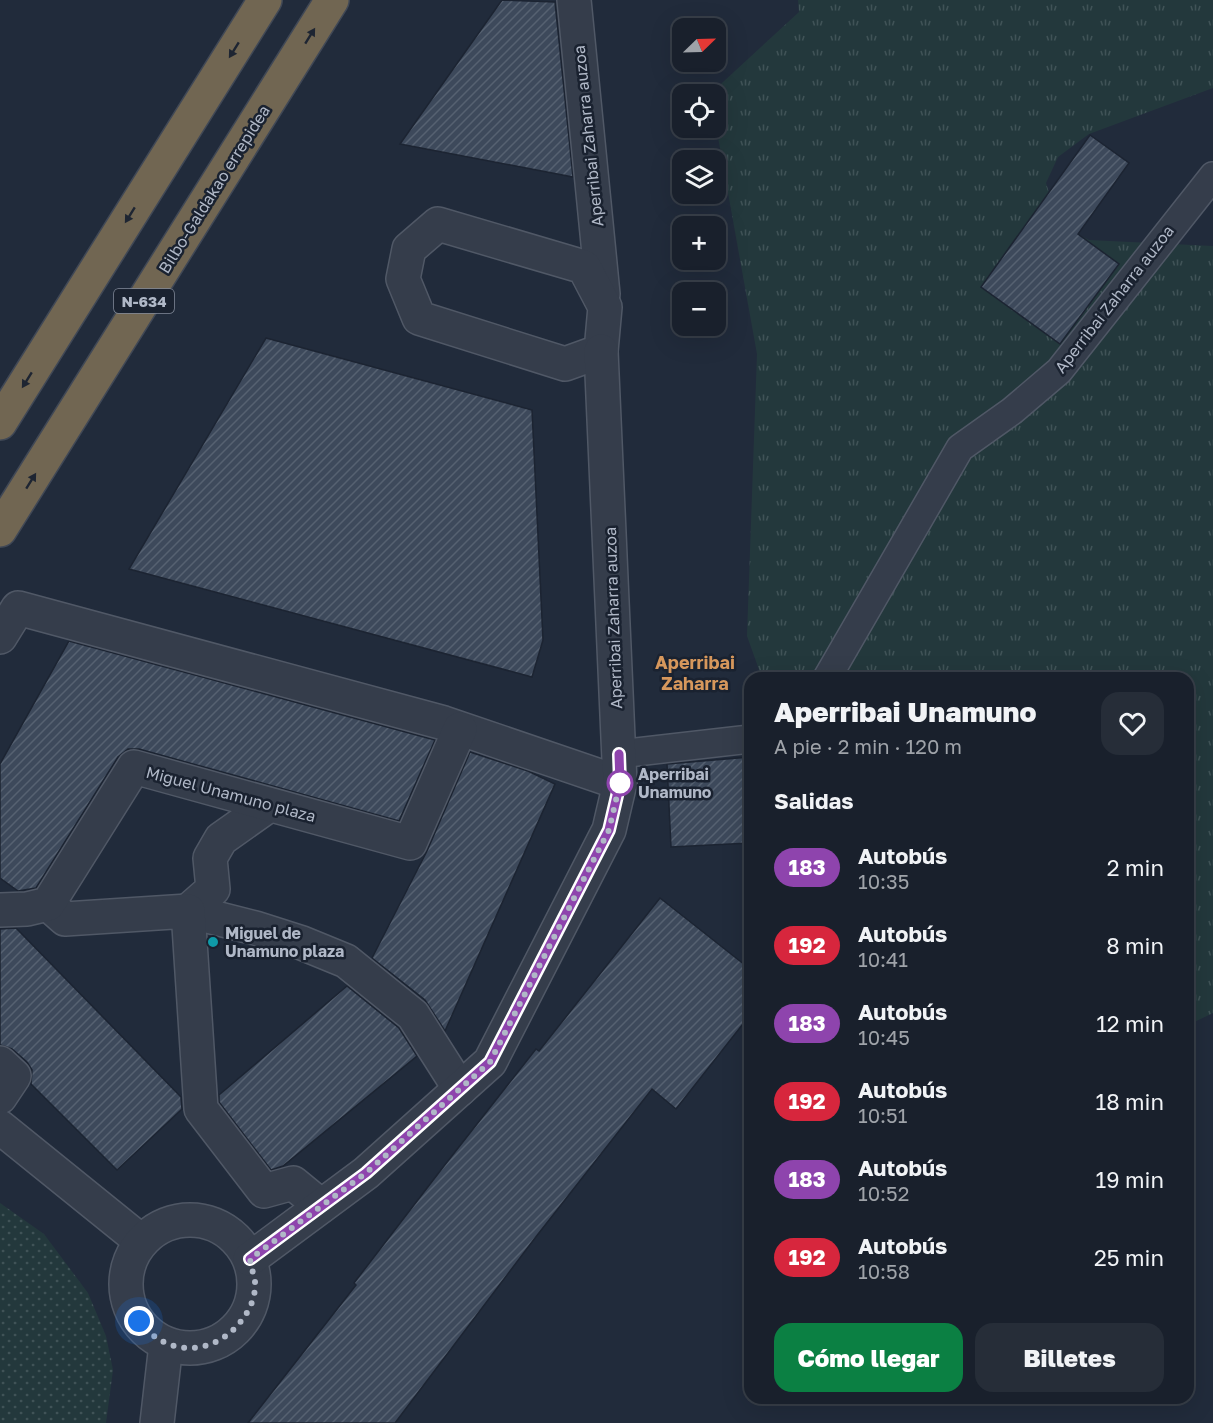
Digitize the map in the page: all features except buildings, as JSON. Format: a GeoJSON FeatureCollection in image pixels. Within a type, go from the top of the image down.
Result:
{"type":"FeatureCollection","features":[{"type":"Feature","properties":{"kind":"highway"},"geometry":{"type":"LineString","coordinates":[[0,423],[265,0]]}},
{"type":"Feature","properties":{"kind":"highway","name":"Bilbo-Galdakao errepidea"},"geometry":{"type":"LineString","coordinates":[[0,531],[332,0]]}},
{"type":"Feature","properties":{"kind":"street","name":"Aperribai Zaharra auzoa"},"geometry":{"type":"LineString","coordinates":[[250,1259],[366,1173],[490,1062],[609,830],[619,768],[601,351],[604,307],[574,0]]}},
{"type":"Feature","properties":{"kind":"street"},"geometry":{"type":"LineString","coordinates":[[601,351],[564,364],[419,318],[403,279],[409,249],[438,224],[584,267],[604,307]]}},
{"type":"Feature","properties":{"kind":"street"},"geometry":{"type":"LineString","coordinates":[[0,636],[18,608],[460,729],[619,768]]}},
{"type":"Feature","properties":{"kind":"street","name":"Miguel Unamuno plaza"},"geometry":{"type":"LineString","coordinates":[[48,904],[134,767],[410,843],[460,729]]}},
{"type":"Feature","properties":{"kind":"street"},"geometry":{"type":"LineString","coordinates":[[188,911],[213,890],[210,858],[221,839],[269,805]]}},
{"type":"Feature","properties":{"kind":"street"},"geometry":{"type":"LineString","coordinates":[[0,910],[27,909],[48,904],[64,919],[188,911],[302,943],[346,961],[414,1015],[460,1089]]}},
{"type":"Feature","properties":{"kind":"street"},"geometry":{"type":"LineString","coordinates":[[188,911],[201,1109],[264,1191],[293,1183],[321,1206]]}},
{"type":"Feature","properties":{"kind":"street"},"geometry":{"type":"LineString","coordinates":[[0,1063],[14,1076],[0,1097]]}},
{"type":"Feature","properties":{"kind":"street"},"geometry":{"type":"LineString","coordinates":[[0,1127],[141,1241]]}},
{"type":"Feature","properties":{"kind":"street"},"geometry":{"type":"LineString","coordinates":[[188,1219],[213,1223],[236,1238],[250,1259],[255,1284],[250,1308],[236,1329],[216,1343],[191,1349],[166,1344],[146,1331],[131,1311],[126,1287],[129,1263],[141,1241],[162,1225],[188,1219]]}},
{"type":"Feature","properties":{"kind":"street"},"geometry":{"type":"LineString","coordinates":[[157,1423],[166,1344]]}},
{"type":"Feature","properties":{"kind":"lane","name":"Aperribai Zaharra auzoa"},"geometry":{"type":"LineString","coordinates":[[830,672],[960,448],[1012,411],[1059,371],[1213,176]]}},
{"type":"Feature","properties":{"kind":"lane"},"geometry":{"type":"LineString","coordinates":[[619,768],[744,741]]}},
{"type":"Feature","properties":{"kind":"green space"},"geometry":{"type":"Polygon","coordinates":[[[798,0],[1213,0],[1213,88],[1089,134],[1058,157],[1046,183],[1057,218],[1089,240],[1213,246],[1213,1013],[1194,1022],[1194,672],[760,672],[747,636],[757,354],[726,182],[726,150],[720,150],[718,138],[726,138],[726,84],[721,84],[799,12],[798,0]]]}},
{"type":"Feature","properties":{"kind":"green space"},"geometry":{"type":"Polygon","coordinates":[[[0,1203],[44,1234],[88,1293],[106,1336],[113,1370],[106,1423],[0,1423],[0,1203]]]}},
{"type":"Feature","properties":{"kind":"bus line","name":"183"},"geometry":{"type":"LineString","coordinates":[[250,1259],[366,1173],[490,1062],[609,830],[620,783],[619,754]]}},
{"type":"Feature","properties":{"kind":"place","name":"Aperribai Unamuno"},"geometry":{"type":"Point","coordinates":[620,783]}},
{"type":"Feature","properties":{"kind":"place","name":"Miguel de Unamuno plaza"},"geometry":{"type":"Point","coordinates":[213,942]}},
{"type":"Feature","properties":{"kind":"district","name":"Aperribai Zaharra"},"geometry":{"type":"Point","coordinates":[695,672]}},
{"type":"Feature","properties":{"kind":"route"},"geometry":{"type":"LineString","coordinates":[[139,1321],[146,1331],[166,1344],[191,1349],[216,1343],[236,1329],[250,1308],[255,1284],[250,1259],[366,1173],[490,1062],[609,830],[620,783]]}}]}
